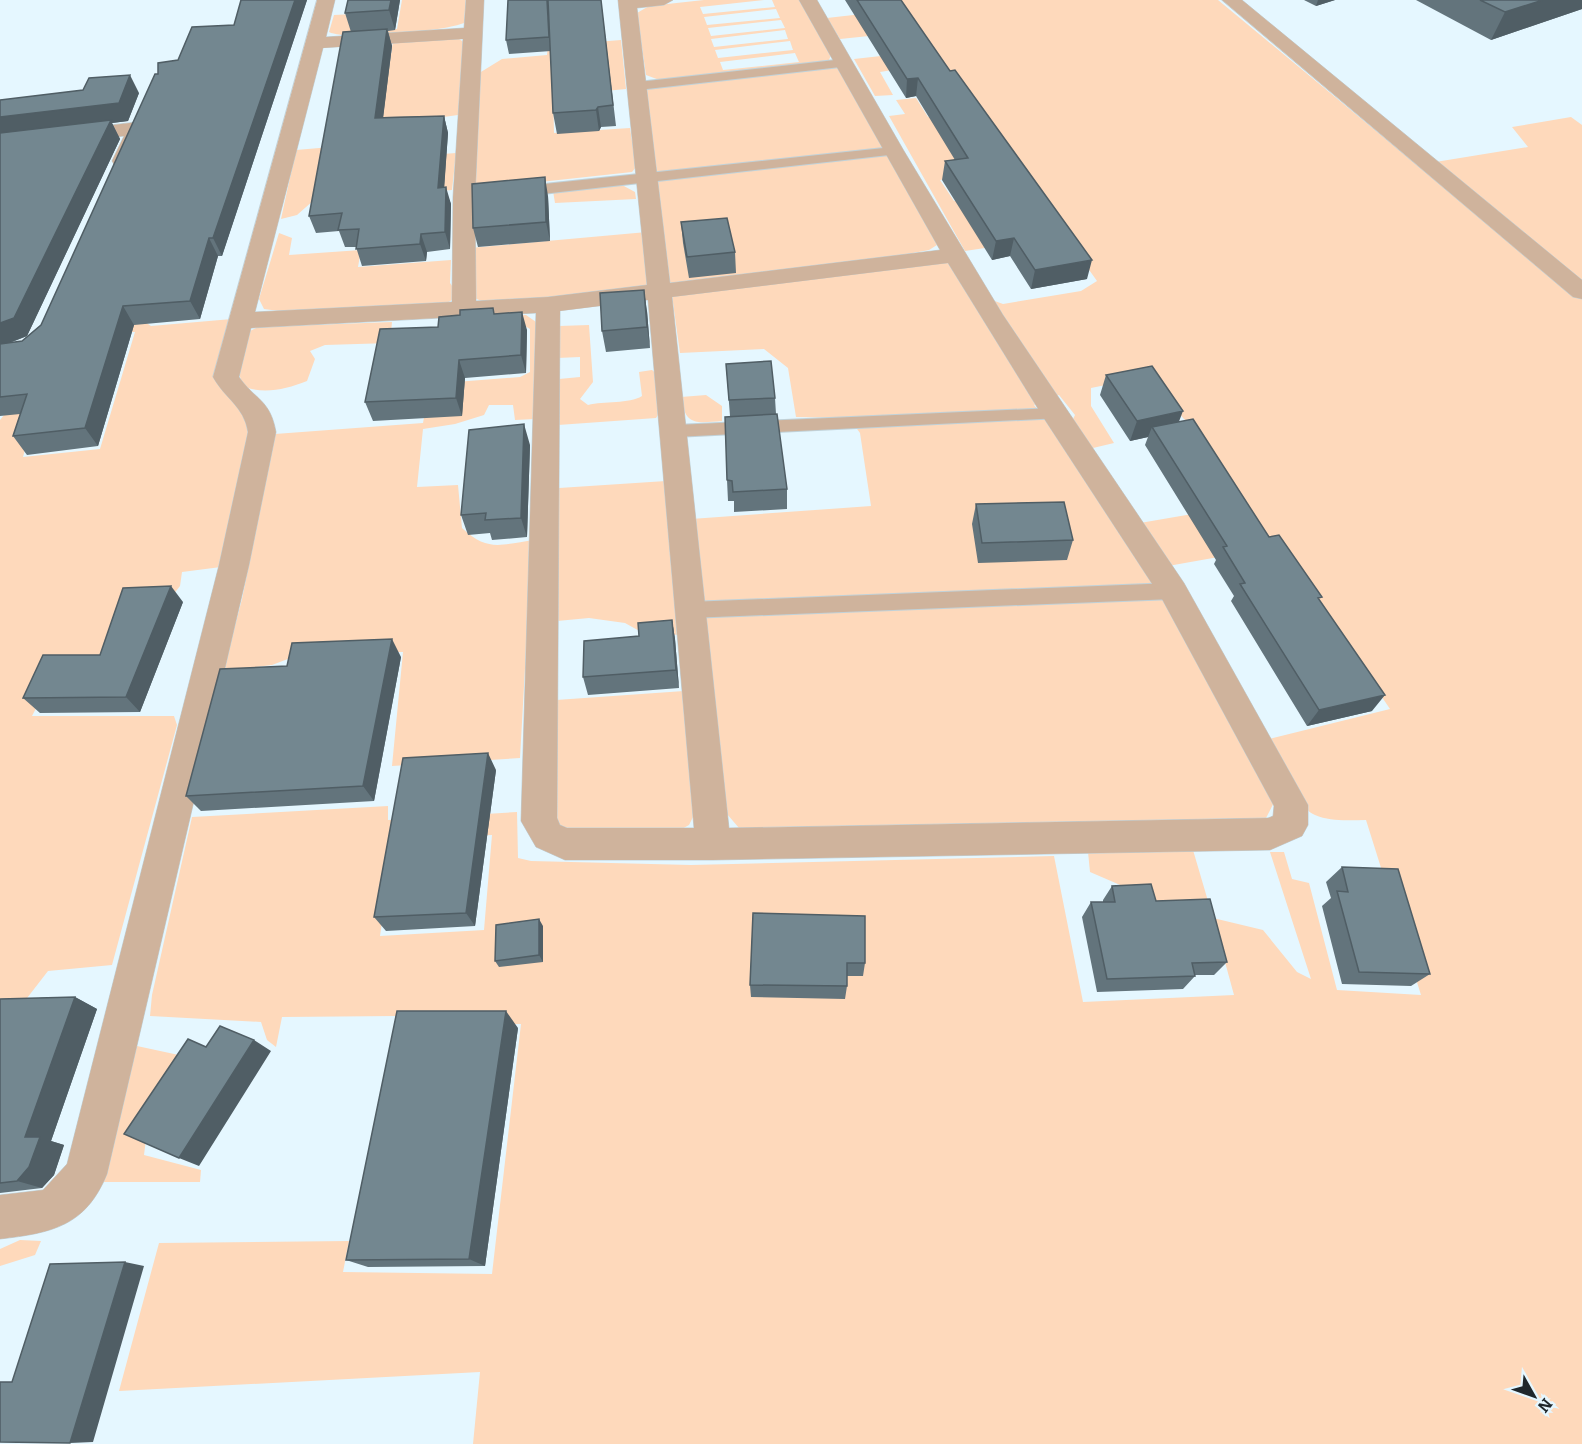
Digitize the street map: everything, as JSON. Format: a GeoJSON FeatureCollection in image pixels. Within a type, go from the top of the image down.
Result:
{"type":"FeatureCollection","features":[{"type":"Feature","properties":{"kind":"street"},"geometry":{"type":"LineString","coordinates":[[0,1217],[49,1212],[69,1200],[86,1174],[231,576],[262,432],[257,411],[232,390],[226,377],[326,0]]}},
{"type":"Feature","properties":{"kind":"street"},"geometry":{"type":"LineString","coordinates":[[464,310],[470,196],[475,0]]}},
{"type":"Feature","properties":{"kind":"street"},"geometry":{"type":"LineString","coordinates":[[664,0],[627,2],[675,431],[689,610],[713,844]]}},
{"type":"Feature","properties":{"kind":"street"},"geometry":{"type":"LineString","coordinates":[[548,305],[539,821],[548,836],[565,844],[713,844],[1270,834],[1290,825],[1291,805],[1173,591],[1054,414],[893,151],[808,0]]}},
{"type":"Feature","properties":{"kind":"street"},"geometry":{"type":"LineString","coordinates":[[1231,0],[1582,292]]}},
{"type":"Feature","properties":{"kind":"street"},"geometry":{"type":"LineString","coordinates":[[315,43],[474,33]]}},
{"type":"Feature","properties":{"kind":"street"},"geometry":{"type":"LineString","coordinates":[[0,144],[142,119],[113,182]]}},
{"type":"Feature","properties":{"kind":"street"},"geometry":{"type":"LineString","coordinates":[[242,321],[548,305],[956,255]]}},
{"type":"Feature","properties":{"kind":"lane"},"geometry":{"type":"LineString","coordinates":[[638,86],[844,63]]}},
{"type":"Feature","properties":{"kind":"lane"},"geometry":{"type":"LineString","coordinates":[[499,194],[648,180],[893,151]]}},
{"type":"Feature","properties":{"kind":"lane"},"geometry":{"type":"LineString","coordinates":[[675,431],[1054,414]]}},
{"type":"Feature","properties":{"kind":"lane"},"geometry":{"type":"LineString","coordinates":[[689,610],[1173,591]]}},
{"type":"Feature","properties":{"kind":"shaded area"},"geometry":{"type":"Polygon","coordinates":[[[402,0],[466,0],[464,23],[396,34],[355,36],[329,32],[334,15],[354,14],[357,31],[397,29],[402,0]]]}},
{"type":"Feature","properties":{"kind":"shaded area"},"geometry":{"type":"Polygon","coordinates":[[[704,0],[764,0],[700,7],[703,14],[775,7],[772,0],[800,0],[831,55],[829,60],[662,81],[646,75],[637,13],[649,6],[704,0]],[[776,9],[704,17],[707,25],[780,18],[776,9]],[[781,20],[708,28],[711,36],[785,28],[781,20]],[[785,30],[711,39],[714,47],[788,39],[785,30]],[[790,41],[715,50],[718,58],[793,50],[790,41]],[[795,53],[720,62],[723,70],[799,62],[795,53]]]}},
{"type":"Feature","properties":{"kind":"shaded area"},"geometry":{"type":"Polygon","coordinates":[[[891,0],[1218,0],[1417,165],[1528,147],[1512,127],[1571,117],[1582,125],[1582,1444],[473,1444],[480,1372],[119,1391],[159,1243],[349,1241],[343,1272],[492,1274],[521,1024],[394,1027],[396,1016],[282,1017],[276,1047],[267,1040],[261,1022],[150,1016],[152,995],[192,817],[388,806],[388,820],[517,812],[518,858],[531,861],[691,865],[1054,856],[1083,1002],[1234,995],[1213,918],[1263,930],[1297,972],[1311,979],[1270,852],[1284,852],[1292,879],[1309,883],[1337,990],[1421,995],[1366,820],[1327,819],[1308,811],[1280,770],[1265,740],[1390,709],[1280,546],[1168,566],[1140,523],[1233,507],[1199,430],[1184,419],[1154,385],[1130,380],[1091,388],[1091,406],[1114,443],[1093,448],[1086,442],[1072,421],[1075,415],[1059,395],[1034,405],[1063,441],[1281,789],[1266,818],[739,828],[727,814],[691,519],[871,506],[860,433],[849,418],[796,417],[788,368],[764,349],[680,353],[643,88],[840,66],[937,238],[937,245],[929,250],[897,256],[945,254],[992,300],[1003,304],[1081,291],[1097,281],[1065,236],[965,251],[889,116],[905,114],[896,100],[916,98],[928,117],[969,112],[930,64],[880,72],[893,95],[875,96],[854,59],[890,55],[908,32],[840,39],[827,18],[897,10],[891,0]],[[1010,169],[940,180],[954,201],[1028,190],[1010,169]],[[492,835],[464,836],[386,894],[380,936],[484,930],[492,835]]]}},
{"type":"Feature","properties":{"kind":"shaded area"},"geometry":{"type":"Polygon","coordinates":[[[459,39],[465,43],[458,115],[436,118],[376,159],[456,153],[452,190],[314,200],[297,215],[281,219],[296,150],[378,143],[393,41],[459,39]]]}},
{"type":"Feature","properties":{"kind":"shaded area"},"geometry":{"type":"Polygon","coordinates":[[[621,40],[626,89],[553,96],[554,133],[630,128],[636,167],[632,172],[484,188],[474,185],[476,75],[502,59],[547,55],[548,46],[621,40]]]}},
{"type":"Feature","properties":{"kind":"shaded area"},"geometry":{"type":"Polygon","coordinates":[[[622,185],[635,192],[636,199],[555,203],[553,191],[622,185]]]}},
{"type":"Feature","properties":{"kind":"shaded area"},"geometry":{"type":"Polygon","coordinates":[[[647,232],[650,285],[553,299],[482,301],[474,298],[470,248],[647,232]]]}},
{"type":"Feature","properties":{"kind":"shaded area"},"geometry":{"type":"Polygon","coordinates":[[[279,233],[292,238],[289,255],[361,250],[358,267],[451,260],[450,283],[453,287],[453,299],[442,307],[279,311],[264,309],[259,299],[279,233]]]}},
{"type":"Feature","properties":{"kind":"shaded area"},"geometry":{"type":"Polygon","coordinates":[[[526,315],[539,324],[535,419],[515,420],[513,405],[489,405],[484,415],[455,424],[423,429],[417,487],[458,485],[462,528],[471,536],[496,545],[535,540],[553,553],[559,566],[559,488],[666,481],[681,635],[643,633],[625,623],[589,618],[557,621],[526,650],[520,758],[392,766],[403,652],[301,654],[272,665],[223,671],[242,599],[275,434],[423,423],[430,384],[520,377],[530,372],[530,329],[525,326],[454,316],[526,315]]]}},
{"type":"Feature","properties":{"kind":"shaded area"},"geometry":{"type":"Polygon","coordinates":[[[232,319],[234,346],[247,410],[248,441],[243,478],[221,567],[182,572],[180,586],[131,649],[58,666],[32,716],[174,716],[177,725],[112,965],[48,971],[24,1002],[0,1017],[0,420],[22,393],[30,431],[23,457],[100,449],[135,332],[89,332],[142,320],[151,326],[232,319]]]}},
{"type":"Feature","properties":{"kind":"shaded area"},"geometry":{"type":"Polygon","coordinates":[[[392,322],[390,343],[325,345],[310,351],[315,359],[307,381],[290,387],[265,391],[239,385],[239,356],[248,332],[258,327],[392,322]]]}},
{"type":"Feature","properties":{"kind":"shaded area"},"geometry":{"type":"Polygon","coordinates":[[[589,325],[593,382],[580,399],[588,405],[637,399],[642,396],[639,372],[652,370],[659,376],[662,409],[656,418],[558,425],[559,379],[580,377],[580,357],[557,358],[559,326],[589,325]]]}},
{"type":"Feature","properties":{"kind":"shaded area"},"geometry":{"type":"Polygon","coordinates":[[[706,395],[722,406],[722,421],[693,421],[685,413],[681,397],[706,395]]]}},
{"type":"Feature","properties":{"kind":"shaded area"},"geometry":{"type":"Polygon","coordinates":[[[684,691],[696,811],[689,825],[671,835],[564,831],[555,816],[556,700],[684,691]]]}},
{"type":"Feature","properties":{"kind":"shaded area"},"geometry":{"type":"Polygon","coordinates":[[[1193,850],[1213,918],[1162,903],[1090,872],[1088,852],[1193,850]]]}},
{"type":"Feature","properties":{"kind":"shaded area"},"geometry":{"type":"Polygon","coordinates":[[[137,1046],[188,1057],[147,1131],[144,1155],[201,1170],[200,1182],[101,1182],[137,1046]]]}},
{"type":"Feature","properties":{"kind":"shaded area"},"geometry":{"type":"Polygon","coordinates":[[[20,1240],[41,1241],[35,1255],[0,1266],[0,1249],[20,1240]]]}},
{"type":"Feature","properties":{"kind":"building"},"geometry":{"type":"Polygon","coordinates":[[[241,0],[295,0],[213,238],[209,238],[190,301],[123,306],[85,428],[13,436],[27,394],[0,397],[0,344],[22,341],[41,325],[155,74],[158,74],[158,63],[178,60],[192,27],[234,25],[241,0]]]}},
{"type":"Feature","properties":{"kind":"building"},"geometry":{"type":"Polygon","coordinates":[[[348,0],[391,0],[389,10],[345,13],[348,0]]]}},
{"type":"Feature","properties":{"kind":"building"},"geometry":{"type":"Polygon","coordinates":[[[508,0],[547,0],[549,37],[506,40],[508,0]]]}},
{"type":"Feature","properties":{"kind":"building"},"geometry":{"type":"Polygon","coordinates":[[[548,0],[601,0],[613,105],[598,107],[596,110],[553,113],[548,0]]]}},
{"type":"Feature","properties":{"kind":"building"},"geometry":{"type":"Polygon","coordinates":[[[857,0],[901,0],[950,71],[955,70],[1092,260],[1035,270],[1014,238],[996,241],[945,161],[968,158],[918,78],[907,79],[857,0]]]}},
{"type":"Feature","properties":{"kind":"building"},"geometry":{"type":"Polygon","coordinates":[[[1480,0],[1543,0],[1505,12],[1480,0]]]}},
{"type":"Feature","properties":{"kind":"building"},"geometry":{"type":"Polygon","coordinates":[[[387,29],[375,118],[444,116],[438,188],[446,187],[445,232],[421,234],[420,244],[356,249],[359,229],[338,230],[342,213],[309,216],[343,32],[387,29]]]}},
{"type":"Feature","properties":{"kind":"building"},"geometry":{"type":"Polygon","coordinates":[[[130,75],[119,103],[0,117],[0,100],[83,90],[89,78],[130,75]]]}},
{"type":"Feature","properties":{"kind":"building"},"geometry":{"type":"Polygon","coordinates":[[[111,120],[14,318],[0,323],[0,133],[111,120]]]}},
{"type":"Feature","properties":{"kind":"building"},"geometry":{"type":"Polygon","coordinates":[[[545,177],[546,222],[473,228],[472,184],[545,177]]]}},
{"type":"Feature","properties":{"kind":"building"},"geometry":{"type":"Polygon","coordinates":[[[727,218],[735,252],[687,257],[681,222],[727,218]]]}},
{"type":"Feature","properties":{"kind":"building"},"geometry":{"type":"Polygon","coordinates":[[[644,290],[647,327],[602,331],[600,293],[644,290]]]}},
{"type":"Feature","properties":{"kind":"building"},"geometry":{"type":"Polygon","coordinates":[[[493,308],[494,314],[522,312],[521,355],[459,360],[456,398],[365,402],[380,329],[438,327],[439,317],[460,315],[460,310],[493,308]]]}},
{"type":"Feature","properties":{"kind":"building"},"geometry":{"type":"Polygon","coordinates":[[[771,361],[775,398],[729,400],[726,364],[771,361]]]}},
{"type":"Feature","properties":{"kind":"building"},"geometry":{"type":"Polygon","coordinates":[[[1152,366],[1183,411],[1137,421],[1106,375],[1152,366]]]}},
{"type":"Feature","properties":{"kind":"building"},"geometry":{"type":"Polygon","coordinates":[[[777,414],[787,489],[733,492],[732,481],[727,480],[725,417],[777,414]]]}},
{"type":"Feature","properties":{"kind":"building"},"geometry":{"type":"Polygon","coordinates":[[[1193,419],[1269,537],[1279,535],[1322,597],[1318,598],[1385,695],[1319,710],[1240,584],[1245,583],[1223,547],[1227,546],[1152,427],[1193,419]]]}},
{"type":"Feature","properties":{"kind":"building"},"geometry":{"type":"Polygon","coordinates":[[[524,424],[521,518],[485,520],[486,513],[461,515],[469,430],[524,424]]]}},
{"type":"Feature","properties":{"kind":"building"},"geometry":{"type":"Polygon","coordinates":[[[1064,502],[1073,540],[982,543],[976,504],[1064,502]]]}},
{"type":"Feature","properties":{"kind":"building"},"geometry":{"type":"Polygon","coordinates":[[[171,586],[126,697],[23,698],[43,655],[100,655],[123,588],[171,586]]]}},
{"type":"Feature","properties":{"kind":"building"},"geometry":{"type":"Polygon","coordinates":[[[672,620],[676,670],[583,677],[584,641],[639,636],[638,623],[672,620]]]}},
{"type":"Feature","properties":{"kind":"building"},"geometry":{"type":"Polygon","coordinates":[[[392,639],[363,786],[186,796],[220,669],[287,666],[292,643],[392,639]]]}},
{"type":"Feature","properties":{"kind":"building"},"geometry":{"type":"Polygon","coordinates":[[[488,753],[466,913],[374,917],[403,758],[488,753]]]}},
{"type":"Feature","properties":{"kind":"building"},"geometry":{"type":"Polygon","coordinates":[[[1342,867],[1398,869],[1430,974],[1359,972],[1337,891],[1348,892],[1342,867]]]}},
{"type":"Feature","properties":{"kind":"building"},"geometry":{"type":"Polygon","coordinates":[[[1151,884],[1156,901],[1210,899],[1227,962],[1192,963],[1195,976],[1107,979],[1091,902],[1115,902],[1112,886],[1151,884]]]}},
{"type":"Feature","properties":{"kind":"building"},"geometry":{"type":"Polygon","coordinates":[[[753,913],[865,916],[865,963],[847,963],[847,986],[750,985],[753,913]]]}},
{"type":"Feature","properties":{"kind":"building"},"geometry":{"type":"Polygon","coordinates":[[[539,919],[539,955],[495,961],[496,925],[539,919]]]}},
{"type":"Feature","properties":{"kind":"building"},"geometry":{"type":"Polygon","coordinates":[[[75,997],[25,1137],[40,1137],[29,1167],[17,1181],[0,1183],[0,999],[75,997]]]}},
{"type":"Feature","properties":{"kind":"building"},"geometry":{"type":"Polygon","coordinates":[[[397,1011],[506,1011],[469,1259],[346,1260],[397,1011]]]}},
{"type":"Feature","properties":{"kind":"building"},"geometry":{"type":"Polygon","coordinates":[[[220,1026],[254,1040],[179,1158],[124,1134],[188,1039],[206,1047],[220,1026]]]}},
{"type":"Feature","properties":{"kind":"building"},"geometry":{"type":"Polygon","coordinates":[[[125,1262],[70,1443],[0,1442],[0,1382],[12,1382],[50,1264],[125,1262]]]}}]}
